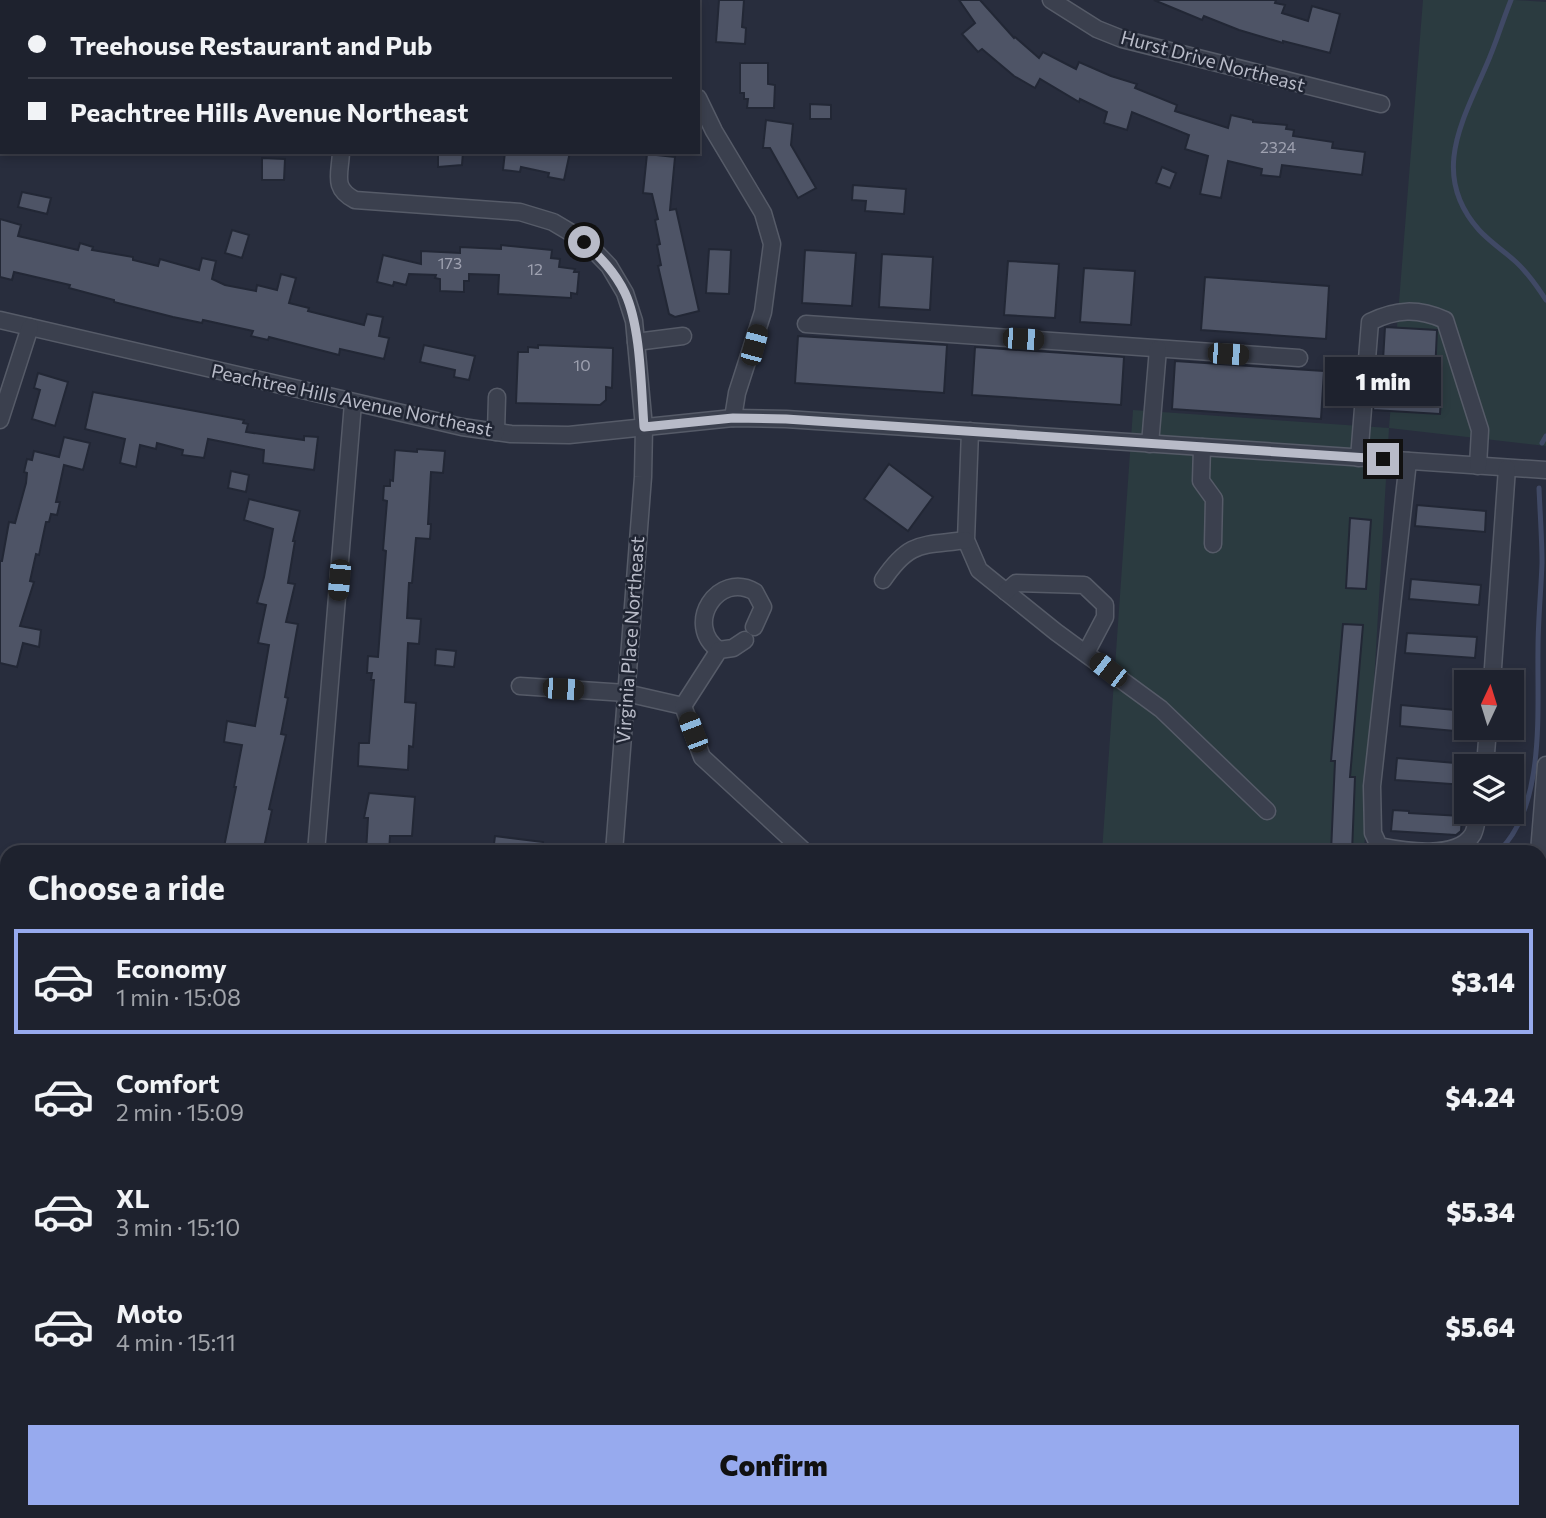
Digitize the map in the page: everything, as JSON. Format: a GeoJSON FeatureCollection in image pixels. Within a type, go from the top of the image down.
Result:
{"type":"FeatureCollection","features":[{"type":"Feature","properties":{"kind":"street","name":"Hurst Drive Northeast"},"geometry":{"type":"LineString","coordinates":[[1051,0],[1097,29],[1122,39],[1381,104]]}},
{"type":"Feature","properties":{"kind":"street"},"geometry":{"type":"LineString","coordinates":[[700,102],[763,213],[772,244],[763,312],[737,393],[733,418]]}},
{"type":"Feature","properties":{"kind":"street","name":"Virginia Place Northeast"},"geometry":{"type":"LineString","coordinates":[[341,154],[339,185],[343,194],[355,200],[520,212],[553,222],[584,242],[608,266],[625,293],[628,322],[636,342],[644,427],[643,477],[615,845]]}},
{"type":"Feature","properties":{"kind":"street"},"geometry":{"type":"LineString","coordinates":[[1359,458],[1370,322],[1387,313],[1420,312],[1445,320],[1479,430],[1478,466]]}},
{"type":"Feature","properties":{"kind":"street","name":"Peachtree Hills Avenue Northeast"},"geometry":{"type":"LineString","coordinates":[[0,320],[462,427],[496,432],[569,435],[733,418],[786,419],[1546,470]]}},
{"type":"Feature","properties":{"kind":"street"},"geometry":{"type":"LineString","coordinates":[[806,324],[1299,359]]}},
{"type":"Feature","properties":{"kind":"street"},"geometry":{"type":"LineString","coordinates":[[0,421],[30,327]]}},
{"type":"Feature","properties":{"kind":"street"},"geometry":{"type":"LineString","coordinates":[[636,342],[683,336]]}},
{"type":"Feature","properties":{"kind":"street"},"geometry":{"type":"LineString","coordinates":[[1150,444],[1158,349]]}},
{"type":"Feature","properties":{"kind":"street"},"geometry":{"type":"LineString","coordinates":[[496,432],[497,397]]}},
{"type":"Feature","properties":{"kind":"street"},"geometry":{"type":"LineString","coordinates":[[317,845],[353,402]]}},
{"type":"Feature","properties":{"kind":"street"},"geometry":{"type":"LineString","coordinates":[[970,431],[966,540],[979,570],[1056,632],[1161,709],[1267,811]]}},
{"type":"Feature","properties":{"kind":"street"},"geometry":{"type":"LineString","coordinates":[[1202,447],[1201,481],[1214,499],[1213,544]]}},
{"type":"Feature","properties":{"kind":"street"},"geometry":{"type":"LineString","coordinates":[[1379,845],[1373,832],[1372,786],[1408,461]]}},
{"type":"Feature","properties":{"kind":"street"},"geometry":{"type":"LineString","coordinates":[[1493,670],[1507,468]]}},
{"type":"Feature","properties":{"kind":"street"},"geometry":{"type":"LineString","coordinates":[[883,580],[897,560],[911,549],[966,540]]}},
{"type":"Feature","properties":{"kind":"street"},"geometry":{"type":"LineString","coordinates":[[1006,592],[1016,583],[1084,584],[1105,606],[1105,617],[1086,653]]}},
{"type":"Feature","properties":{"kind":"street"},"geometry":{"type":"LineString","coordinates":[[683,706],[719,650],[733,648],[750,634],[763,607],[755,592],[734,586],[722,590],[708,607],[703,624],[706,636],[719,650]]}},
{"type":"Feature","properties":{"kind":"street"},"geometry":{"type":"LineString","coordinates":[[520,686],[626,693],[683,706]]}},
{"type":"Feature","properties":{"kind":"street"},"geometry":{"type":"LineString","coordinates":[[683,706],[702,757],[797,845]]}},
{"type":"Feature","properties":{"kind":"street"},"geometry":{"type":"LineString","coordinates":[[1540,845],[1546,765]]}},
{"type":"Feature","properties":{"kind":"street"},"geometry":{"type":"LineString","coordinates":[[1462,845],[1473,834],[1475,824]]}},
{"type":"Feature","properties":{"kind":"shaded area"},"geometry":{"type":"Polygon","coordinates":[[[1423,0],[1546,2],[1546,446],[1389,428],[1423,0]]]}},
{"type":"Feature","properties":{"kind":"shaded area"},"geometry":{"type":"Polygon","coordinates":[[[1133,410],[1389,428],[1364,845],[1102,845],[1133,410]]]}},
{"type":"Feature","properties":{"kind":"building"},"geometry":{"type":"Polygon","coordinates":[[[719,0],[744,0],[742,27],[746,28],[745,44],[716,42],[719,0]]]}},
{"type":"Feature","properties":{"kind":"building"},"geometry":{"type":"Polygon","coordinates":[[[959,0],[980,0],[1014,38],[1039,58],[1043,52],[1076,69],[1079,62],[1137,84],[1135,88],[1177,105],[1175,111],[1228,128],[1231,115],[1253,122],[1287,125],[1286,129],[1294,130],[1293,136],[1333,142],[1332,148],[1365,152],[1362,175],[1282,165],[1280,177],[1261,175],[1262,169],[1228,161],[1221,198],[1200,194],[1208,156],[1185,149],[1189,135],[1132,112],[1127,130],[1104,123],[1107,112],[1080,99],[1079,102],[1040,79],[1035,88],[1014,76],[982,49],[978,52],[962,34],[975,23],[959,0]]]}},
{"type":"Feature","properties":{"kind":"building"},"geometry":{"type":"Polygon","coordinates":[[[1154,0],[1276,0],[1275,3],[1285,5],[1282,13],[1308,21],[1312,6],[1340,14],[1330,53],[1283,43],[1204,16],[1202,20],[1154,0]]]}},
{"type":"Feature","properties":{"kind":"building"},"geometry":{"type":"Polygon","coordinates":[[[740,63],[768,63],[768,84],[775,85],[774,108],[747,108],[748,99],[744,99],[744,93],[740,93],[740,63]]]}},
{"type":"Feature","properties":{"kind":"building"},"geometry":{"type":"Polygon","coordinates":[[[810,104],[831,105],[831,119],[810,119],[810,104]]]}},
{"type":"Feature","properties":{"kind":"building"},"geometry":{"type":"Polygon","coordinates":[[[766,120],[793,124],[791,145],[816,188],[798,198],[770,148],[763,148],[766,120]]]}},
{"type":"Feature","properties":{"kind":"building"},"geometry":{"type":"Polygon","coordinates":[[[438,154],[463,154],[462,165],[438,167],[438,154]]]}},
{"type":"Feature","properties":{"kind":"building"},"geometry":{"type":"Polygon","coordinates":[[[505,154],[570,154],[564,180],[548,177],[549,173],[521,167],[520,172],[503,170],[505,154]]]}},
{"type":"Feature","properties":{"kind":"building"},"geometry":{"type":"Polygon","coordinates":[[[647,154],[675,157],[670,210],[676,209],[699,311],[675,317],[669,314],[658,266],[661,265],[657,245],[660,244],[655,220],[658,219],[652,194],[643,193],[647,154]]]}},
{"type":"Feature","properties":{"kind":"building"},"geometry":{"type":"Polygon","coordinates":[[[262,158],[285,159],[284,180],[262,180],[262,158]]]}},
{"type":"Feature","properties":{"kind":"building"},"geometry":{"type":"Polygon","coordinates":[[[1162,167],[1176,173],[1170,188],[1156,183],[1162,167]]]}},
{"type":"Feature","properties":{"kind":"building"},"geometry":{"type":"Polygon","coordinates":[[[853,185],[906,189],[904,214],[865,211],[866,201],[852,200],[853,185]]]}},
{"type":"Feature","properties":{"kind":"building"},"geometry":{"type":"Polygon","coordinates":[[[22,192],[51,198],[47,214],[18,207],[22,192]]]}},
{"type":"Feature","properties":{"kind":"building"},"geometry":{"type":"Polygon","coordinates":[[[0,219],[21,225],[18,236],[78,250],[80,243],[93,247],[92,250],[133,257],[133,260],[158,266],[160,259],[199,270],[202,258],[216,261],[212,279],[225,285],[256,291],[257,285],[277,290],[281,274],[296,278],[289,303],[309,308],[308,311],[364,325],[367,314],[383,317],[379,336],[389,338],[384,359],[340,349],[339,355],[269,337],[268,340],[251,336],[253,331],[203,320],[202,323],[173,317],[114,302],[69,288],[70,285],[14,272],[12,280],[0,277],[0,219]]]}},
{"type":"Feature","properties":{"kind":"building"},"geometry":{"type":"Polygon","coordinates":[[[232,230],[249,235],[242,258],[225,253],[232,230]]]}},
{"type":"Feature","properties":{"kind":"building"},"geometry":{"type":"Polygon","coordinates":[[[501,245],[552,250],[551,258],[560,259],[559,267],[579,272],[577,294],[571,293],[571,298],[498,294],[499,275],[469,274],[469,281],[464,281],[464,292],[440,291],[440,279],[435,278],[436,275],[409,274],[406,285],[394,282],[393,286],[377,282],[383,255],[421,264],[421,251],[460,253],[460,247],[501,249],[501,245]]]}},
{"type":"Feature","properties":{"kind":"building"},"geometry":{"type":"Polygon","coordinates":[[[709,249],[731,250],[729,294],[706,293],[709,249]]]}},
{"type":"Feature","properties":{"kind":"building"},"geometry":{"type":"Polygon","coordinates":[[[805,250],[856,253],[852,306],[802,303],[805,250]]]}},
{"type":"Feature","properties":{"kind":"building"},"geometry":{"type":"Polygon","coordinates":[[[882,254],[933,257],[930,310],[879,307],[882,254]]]}},
{"type":"Feature","properties":{"kind":"building"},"geometry":{"type":"Polygon","coordinates":[[[1008,261],[1059,264],[1055,318],[1004,315],[1008,261]]]}},
{"type":"Feature","properties":{"kind":"building"},"geometry":{"type":"Polygon","coordinates":[[[1084,268],[1135,271],[1131,325],[1080,322],[1084,268]]]}},
{"type":"Feature","properties":{"kind":"building"},"geometry":{"type":"Polygon","coordinates":[[[1205,277],[1329,286],[1326,339],[1201,330],[1205,277]]]}},
{"type":"Feature","properties":{"kind":"building"},"geometry":{"type":"Polygon","coordinates":[[[1385,327],[1437,330],[1434,395],[1441,396],[1440,414],[1373,410],[1375,394],[1381,394],[1385,327]]]}},
{"type":"Feature","properties":{"kind":"building"},"geometry":{"type":"Polygon","coordinates":[[[798,336],[947,345],[944,393],[795,383],[798,336]]]}},
{"type":"Feature","properties":{"kind":"building"},"geometry":{"type":"Polygon","coordinates":[[[424,345],[475,356],[469,380],[454,377],[455,370],[420,362],[424,345]]]}},
{"type":"Feature","properties":{"kind":"building"},"geometry":{"type":"Polygon","coordinates":[[[538,345],[613,348],[612,388],[606,387],[606,400],[600,405],[516,403],[518,352],[528,352],[528,347],[538,348],[538,345]]]}},
{"type":"Feature","properties":{"kind":"building"},"geometry":{"type":"Polygon","coordinates":[[[975,347],[1124,357],[1121,405],[972,395],[975,347]]]}},
{"type":"Feature","properties":{"kind":"building"},"geometry":{"type":"Polygon","coordinates":[[[1175,361],[1324,371],[1321,419],[1172,409],[1175,361]]]}},
{"type":"Feature","properties":{"kind":"building"},"geometry":{"type":"Polygon","coordinates":[[[38,373],[68,382],[55,426],[32,419],[40,390],[34,388],[38,373]]]}},
{"type":"Feature","properties":{"kind":"building"},"geometry":{"type":"Polygon","coordinates":[[[93,392],[244,420],[243,423],[248,424],[246,432],[304,440],[304,436],[318,437],[314,470],[263,463],[264,450],[208,439],[204,458],[182,455],[183,450],[157,443],[156,449],[140,445],[136,467],[120,463],[125,439],[85,429],[93,392]]]}},
{"type":"Feature","properties":{"kind":"building"},"geometry":{"type":"Polygon","coordinates":[[[64,437],[90,443],[83,470],[64,465],[56,502],[60,502],[57,515],[51,514],[49,522],[46,522],[39,555],[36,554],[30,581],[34,582],[20,626],[41,630],[39,647],[23,643],[17,667],[0,663],[0,561],[9,522],[15,523],[26,483],[27,473],[24,472],[27,459],[32,460],[34,451],[59,457],[64,437]]]}},
{"type":"Feature","properties":{"kind":"building"},"geometry":{"type":"Polygon","coordinates":[[[417,449],[445,451],[443,473],[431,472],[428,524],[431,524],[430,539],[416,538],[412,583],[409,583],[407,618],[421,619],[419,644],[408,643],[405,702],[416,703],[413,747],[409,746],[408,770],[358,766],[359,743],[369,743],[374,680],[371,680],[372,673],[367,673],[368,656],[378,657],[386,551],[383,550],[387,501],[383,500],[384,486],[390,486],[390,480],[393,481],[395,450],[417,452],[417,449]]]}},
{"type":"Feature","properties":{"kind":"building"},"geometry":{"type":"Polygon","coordinates":[[[889,464],[933,497],[908,531],[864,499],[889,464]]]}},
{"type":"Feature","properties":{"kind":"building"},"geometry":{"type":"Polygon","coordinates":[[[231,471],[249,475],[246,492],[228,488],[231,471]]]}},
{"type":"Feature","properties":{"kind":"building"},"geometry":{"type":"Polygon","coordinates":[[[249,499],[300,511],[288,583],[295,584],[286,622],[298,624],[281,734],[286,735],[269,809],[272,810],[264,845],[224,845],[242,745],[224,742],[227,721],[255,726],[269,645],[258,643],[266,605],[257,603],[273,529],[244,520],[249,499]]]}},
{"type":"Feature","properties":{"kind":"building"},"geometry":{"type":"Polygon","coordinates":[[[1417,505],[1486,511],[1485,532],[1415,526],[1417,505]]]}},
{"type":"Feature","properties":{"kind":"building"},"geometry":{"type":"Polygon","coordinates":[[[1350,518],[1371,520],[1366,589],[1346,588],[1350,518]]]}},
{"type":"Feature","properties":{"kind":"building"},"geometry":{"type":"Polygon","coordinates":[[[1411,579],[1481,585],[1479,605],[1409,599],[1411,579]]]}},
{"type":"Feature","properties":{"kind":"building"},"geometry":{"type":"Polygon","coordinates":[[[1343,624],[1363,625],[1350,777],[1355,777],[1352,845],[1331,845],[1335,761],[1331,761],[1343,624]]]}},
{"type":"Feature","properties":{"kind":"building"},"geometry":{"type":"Polygon","coordinates":[[[1407,633],[1477,637],[1475,658],[1405,653],[1407,633]]]}},
{"type":"Feature","properties":{"kind":"building"},"geometry":{"type":"Polygon","coordinates":[[[436,649],[456,651],[454,667],[435,665],[436,649]]]}},
{"type":"Feature","properties":{"kind":"building"},"geometry":{"type":"Polygon","coordinates":[[[1401,705],[1454,710],[1454,731],[1400,726],[1401,705]]]}},
{"type":"Feature","properties":{"kind":"building"},"geometry":{"type":"Polygon","coordinates":[[[1397,758],[1454,763],[1454,784],[1395,780],[1397,758]]]}},
{"type":"Feature","properties":{"kind":"building"},"geometry":{"type":"Polygon","coordinates":[[[369,793],[415,797],[412,836],[390,836],[389,845],[366,845],[368,818],[364,818],[369,793]]]}},
{"type":"Feature","properties":{"kind":"building"},"geometry":{"type":"Polygon","coordinates":[[[1393,810],[1454,816],[1454,824],[1461,824],[1461,831],[1456,835],[1391,831],[1393,810]]]}},
{"type":"Feature","properties":{"kind":"building"},"geometry":{"type":"Polygon","coordinates":[[[495,836],[543,842],[543,845],[494,845],[495,836]]]}},
{"type":"Feature","properties":{"kind":"waterway"},"geometry":{"type":"LineString","coordinates":[[1511,0],[1460,128],[1453,169],[1456,189],[1464,209],[1479,230],[1524,271],[1546,300]]}},
{"type":"Feature","properties":{"kind":"waterway"},"geometry":{"type":"LineString","coordinates":[[1542,443],[1546,436]]}},
{"type":"Feature","properties":{"kind":"waterway"},"geometry":{"type":"LineString","coordinates":[[1504,845],[1513,833],[1524,810],[1536,756],[1542,563],[1539,488]]}},
{"type":"Feature","properties":{"kind":"route"},"geometry":{"type":"LineString","coordinates":[[584,242],[608,266],[625,293],[634,321],[644,427],[733,418],[786,419],[1383,459]]}}]}
